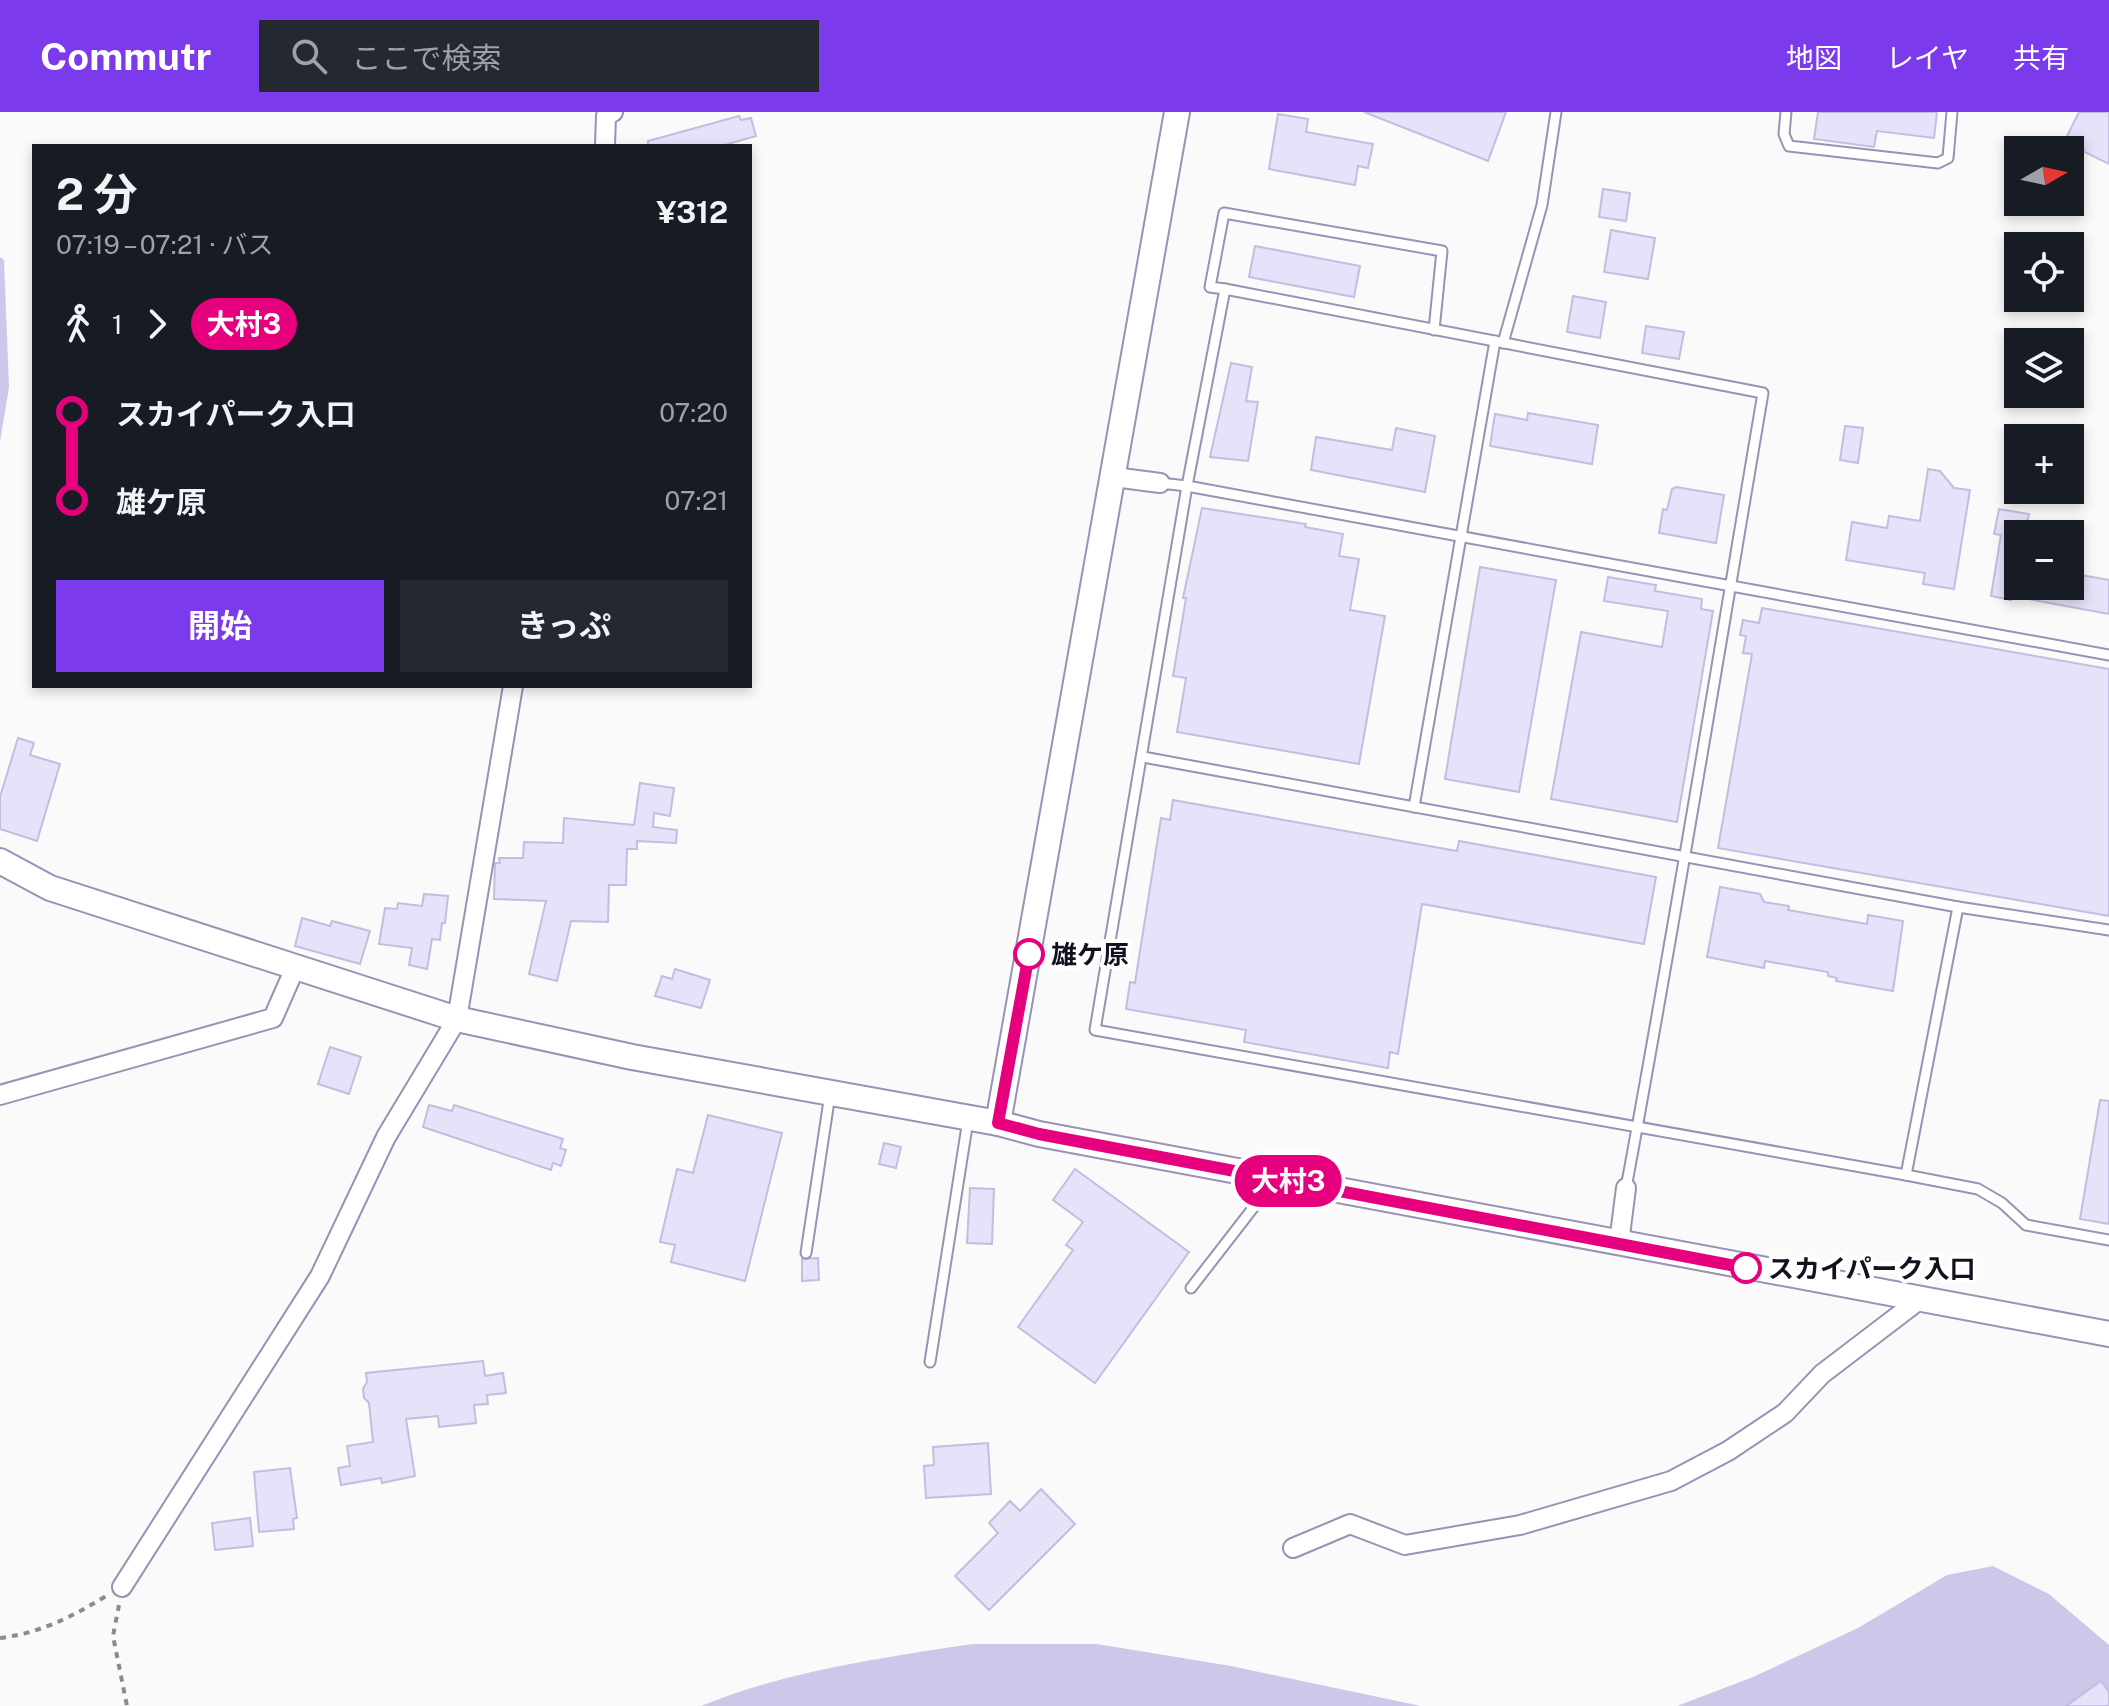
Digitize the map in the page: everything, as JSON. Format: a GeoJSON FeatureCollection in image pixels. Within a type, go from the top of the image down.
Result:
{"type":"FeatureCollection","features":[{"type":"Feature","properties":{"kind":"street"},"geometry":{"type":"LineString","coordinates":[[605,144],[606,116],[613,112]]}},
{"type":"Feature","properties":{"kind":"street"},"geometry":{"type":"LineString","coordinates":[[998,1123],[1177,112]]}},
{"type":"Feature","properties":{"kind":"street"},"geometry":{"type":"LineString","coordinates":[[1114,477],[1160,483]]}},
{"type":"Feature","properties":{"kind":"street"},"geometry":{"type":"LineString","coordinates":[[122,1587],[320,1276],[386,1137],[457,1019],[513,688]]}},
{"type":"Feature","properties":{"kind":"street"},"geometry":{"type":"LineString","coordinates":[[0,861],[50,888],[457,1019],[632,1057],[998,1123],[1265,1177],[2109,1334]]}},
{"type":"Feature","properties":{"kind":"street"},"geometry":{"type":"LineString","coordinates":[[0,1095],[273,1018],[295,968]]}},
{"type":"Feature","properties":{"kind":"street"},"geometry":{"type":"LineString","coordinates":[[1619,1243],[1626,1188]]}},
{"type":"Feature","properties":{"kind":"street"},"geometry":{"type":"LineString","coordinates":[[1293,1548],[1350,1524],[1405,1545],[1506,1528],[1671,1481],[1728,1451],[1785,1413],[1822,1374],[1919,1300]]}},
{"type":"Feature","properties":{"kind":"lane"},"geometry":{"type":"LineString","coordinates":[[1414,807],[1459,536],[1499,342],[1542,205],[1556,112]]}},
{"type":"Feature","properties":{"kind":"lane"},"geometry":{"type":"LineString","coordinates":[[1786,112],[1784,134],[1789,146],[1938,163],[1948,158],[1952,112]]}},
{"type":"Feature","properties":{"kind":"lane"},"geometry":{"type":"LineString","coordinates":[[1434,330],[1442,251],[1224,213],[1210,287],[1225,289],[1434,330],[1763,393],[1626,1188]]}},
{"type":"Feature","properties":{"kind":"lane"},"geometry":{"type":"LineString","coordinates":[[1225,289],[1187,486],[1095,1030],[1978,1189],[2002,1203],[2026,1225],[2109,1240]]}},
{"type":"Feature","properties":{"kind":"lane"},"geometry":{"type":"LineString","coordinates":[[1160,483],[2109,655]]}},
{"type":"Feature","properties":{"kind":"lane"},"geometry":{"type":"LineString","coordinates":[[1143,757],[1958,907],[2109,930]]}},
{"type":"Feature","properties":{"kind":"lane"},"geometry":{"type":"LineString","coordinates":[[1906,1175],[1958,907]]}},
{"type":"Feature","properties":{"kind":"lane"},"geometry":{"type":"LineString","coordinates":[[806,1253],[830,1094]]}},
{"type":"Feature","properties":{"kind":"lane"},"geometry":{"type":"LineString","coordinates":[[930,1362],[968,1118]]}},
{"type":"Feature","properties":{"kind":"lane"},"geometry":{"type":"LineString","coordinates":[[1191,1288],[1260,1199],[1265,1177]]}},
{"type":"Feature","properties":{"kind":"path"},"geometry":{"type":"LineString","coordinates":[[0,1638],[32,1634],[75,1615],[122,1587]]}},
{"type":"Feature","properties":{"kind":"path"},"geometry":{"type":"LineString","coordinates":[[122,1587],[113,1636],[127,1706]]}},
{"type":"Feature","properties":{"kind":"shaded area"},"geometry":{"type":"Polygon","coordinates":[[[0,257],[4,260],[9,387],[0,442],[0,257]]]}},
{"type":"Feature","properties":{"kind":"shaded area"},"geometry":{"type":"Polygon","coordinates":[[[1993,1566],[2049,1594],[2109,1645],[2109,1706],[1677,1706],[1753,1677],[1858,1628],[1947,1575],[1993,1566]]]}},
{"type":"Feature","properties":{"kind":"shaded area"},"geometry":{"type":"Polygon","coordinates":[[[972,1644],[1097,1644],[1231,1666],[1421,1706],[701,1706],[800,1675],[972,1644]]]}},
{"type":"Feature","properties":{"kind":"building"},"geometry":{"type":"Polygon","coordinates":[[[1364,112],[1506,112],[1488,161],[1364,112]]]}},
{"type":"Feature","properties":{"kind":"building"},"geometry":{"type":"Polygon","coordinates":[[[1818,112],[1937,112],[1934,138],[1877,131],[1874,147],[1814,139],[1818,112]]]}},
{"type":"Feature","properties":{"kind":"building"},"geometry":{"type":"Polygon","coordinates":[[[2079,112],[2109,112],[2109,164],[2084,152],[2084,136],[2067,136],[2079,112]]]}},
{"type":"Feature","properties":{"kind":"building"},"geometry":{"type":"Polygon","coordinates":[[[1278,114],[1308,119],[1306,132],[1373,144],[1368,168],[1358,166],[1355,185],[1269,169],[1278,114]]]}},
{"type":"Feature","properties":{"kind":"building"},"geometry":{"type":"Polygon","coordinates":[[[739,116],[741,120],[751,118],[756,136],[728,144],[648,144],[648,141],[739,116]]]}},
{"type":"Feature","properties":{"kind":"building"},"geometry":{"type":"Polygon","coordinates":[[[1603,189],[1630,193],[1626,221],[1599,217],[1603,189]]]}},
{"type":"Feature","properties":{"kind":"building"},"geometry":{"type":"Polygon","coordinates":[[[1611,230],[1655,238],[1648,279],[1604,272],[1611,230]]]}},
{"type":"Feature","properties":{"kind":"building"},"geometry":{"type":"Polygon","coordinates":[[[1255,246],[1360,266],[1354,297],[1249,277],[1255,246]]]}},
{"type":"Feature","properties":{"kind":"building"},"geometry":{"type":"Polygon","coordinates":[[[1573,296],[1606,302],[1600,338],[1567,332],[1573,296]]]}},
{"type":"Feature","properties":{"kind":"building"},"geometry":{"type":"Polygon","coordinates":[[[1646,326],[1684,332],[1679,359],[1642,353],[1646,326]]]}},
{"type":"Feature","properties":{"kind":"building"},"geometry":{"type":"Polygon","coordinates":[[[1231,363],[1252,367],[1246,401],[1258,402],[1248,461],[1210,457],[1231,363]]]}},
{"type":"Feature","properties":{"kind":"building"},"geometry":{"type":"Polygon","coordinates":[[[1528,413],[1598,425],[1592,464],[1490,446],[1495,414],[1527,420],[1528,413]]]}},
{"type":"Feature","properties":{"kind":"building"},"geometry":{"type":"Polygon","coordinates":[[[1845,426],[1863,428],[1858,463],[1840,460],[1845,426]]]}},
{"type":"Feature","properties":{"kind":"building"},"geometry":{"type":"Polygon","coordinates":[[[1396,428],[1435,436],[1425,492],[1311,470],[1316,437],[1392,450],[1396,428]]]}},
{"type":"Feature","properties":{"kind":"building"},"geometry":{"type":"Polygon","coordinates":[[[1928,469],[1940,471],[1954,488],[1970,490],[1954,589],[1923,584],[1925,573],[1846,560],[1852,522],[1887,528],[1889,516],[1920,521],[1928,469]]]}},
{"type":"Feature","properties":{"kind":"building"},"geometry":{"type":"Polygon","coordinates":[[[1676,487],[1724,495],[1716,543],[1659,533],[1663,509],[1667,510],[1672,489],[1676,487]]]}},
{"type":"Feature","properties":{"kind":"building"},"geometry":{"type":"Polygon","coordinates":[[[1202,508],[1306,524],[1305,527],[1343,534],[1339,556],[1359,559],[1350,610],[1385,616],[1359,764],[1177,732],[1186,678],[1173,676],[1186,598],[1183,598],[1202,508]]]}},
{"type":"Feature","properties":{"kind":"building"},"geometry":{"type":"Polygon","coordinates":[[[1999,509],[2029,514],[2028,520],[2004,520],[2004,599],[1991,596],[2001,535],[1994,534],[1999,509]]]}},
{"type":"Feature","properties":{"kind":"building"},"geometry":{"type":"Polygon","coordinates":[[[1480,567],[1556,580],[1519,792],[1445,779],[1480,567]]]}},
{"type":"Feature","properties":{"kind":"building"},"geometry":{"type":"Polygon","coordinates":[[[2084,576],[2109,580],[2109,614],[2034,600],[2084,600],[2084,576]]]}},
{"type":"Feature","properties":{"kind":"building"},"geometry":{"type":"Polygon","coordinates":[[[1608,577],[1656,585],[1655,591],[1702,599],[1701,609],[1713,611],[1677,822],[1551,799],[1581,632],[1662,647],[1668,611],[1604,601],[1608,577]]]}},
{"type":"Feature","properties":{"kind":"building"},"geometry":{"type":"Polygon","coordinates":[[[1762,608],[2109,669],[2109,916],[1718,848],[1752,654],[1743,653],[1746,636],[1740,635],[1743,620],[1759,623],[1762,608]]]}},
{"type":"Feature","properties":{"kind":"building"},"geometry":{"type":"Polygon","coordinates":[[[18,738],[34,743],[30,755],[60,764],[37,841],[0,829],[0,797],[18,738]]]}},
{"type":"Feature","properties":{"kind":"building"},"geometry":{"type":"Polygon","coordinates":[[[640,783],[674,788],[670,816],[654,813],[653,827],[677,830],[676,843],[637,841],[637,849],[627,849],[626,885],[609,885],[608,922],[571,921],[557,981],[529,974],[546,901],[494,899],[495,863],[500,863],[499,858],[523,858],[524,842],[563,843],[564,818],[634,825],[640,783]]]}},
{"type":"Feature","properties":{"kind":"building"},"geometry":{"type":"Polygon","coordinates":[[[1173,800],[1457,851],[1459,841],[1656,877],[1644,944],[1422,904],[1398,1054],[1390,1052],[1388,1068],[1244,1042],[1246,1030],[1126,1009],[1130,982],[1135,983],[1161,818],[1170,820],[1173,800]]]}},
{"type":"Feature","properties":{"kind":"building"},"geometry":{"type":"Polygon","coordinates":[[[1720,887],[1760,894],[1764,902],[1789,906],[1788,910],[1867,924],[1868,915],[1903,921],[1893,991],[1836,981],[1837,978],[1828,976],[1828,972],[1765,961],[1764,968],[1707,957],[1720,887]]]}},
{"type":"Feature","properties":{"kind":"building"},"geometry":{"type":"Polygon","coordinates":[[[424,894],[448,896],[445,923],[442,923],[440,940],[432,939],[427,969],[409,965],[412,948],[379,944],[385,908],[397,909],[398,903],[422,906],[424,894]]]}},
{"type":"Feature","properties":{"kind":"building"},"geometry":{"type":"Polygon","coordinates":[[[302,918],[330,926],[332,921],[370,931],[360,964],[295,946],[302,918]]]}},
{"type":"Feature","properties":{"kind":"building"},"geometry":{"type":"Polygon","coordinates":[[[675,969],[710,980],[701,1008],[655,996],[662,976],[672,979],[675,969]]]}},
{"type":"Feature","properties":{"kind":"building"},"geometry":{"type":"Polygon","coordinates":[[[330,1047],[361,1057],[349,1094],[318,1084],[330,1047]]]}},
{"type":"Feature","properties":{"kind":"building"},"geometry":{"type":"Polygon","coordinates":[[[2100,1100],[2109,1101],[2109,1224],[2080,1219],[2100,1100]]]}},
{"type":"Feature","properties":{"kind":"building"},"geometry":{"type":"Polygon","coordinates":[[[429,1105],[452,1111],[454,1105],[563,1139],[560,1148],[566,1150],[561,1166],[553,1163],[551,1170],[423,1127],[429,1105]]]}},
{"type":"Feature","properties":{"kind":"building"},"geometry":{"type":"Polygon","coordinates":[[[708,1115],[782,1133],[745,1281],[671,1262],[675,1245],[660,1242],[677,1169],[693,1173],[708,1115]]]}},
{"type":"Feature","properties":{"kind":"building"},"geometry":{"type":"Polygon","coordinates":[[[884,1143],[901,1147],[896,1168],[879,1164],[884,1143]]]}},
{"type":"Feature","properties":{"kind":"building"},"geometry":{"type":"Polygon","coordinates":[[[1075,1169],[1189,1252],[1095,1383],[1018,1327],[1073,1250],[1066,1245],[1083,1222],[1053,1200],[1075,1169]]]}},
{"type":"Feature","properties":{"kind":"building"},"geometry":{"type":"Polygon","coordinates":[[[970,1188],[994,1189],[992,1244],[967,1243],[970,1188]]]}},
{"type":"Feature","properties":{"kind":"building"},"geometry":{"type":"Polygon","coordinates":[[[818,1258],[819,1280],[802,1281],[802,1259],[818,1258]]]}},
{"type":"Feature","properties":{"kind":"building"},"geometry":{"type":"Polygon","coordinates":[[[483,1361],[485,1376],[503,1373],[506,1393],[487,1395],[488,1404],[474,1405],[476,1423],[439,1427],[438,1416],[406,1419],[415,1476],[382,1483],[381,1478],[341,1485],[338,1468],[350,1466],[347,1446],[373,1442],[369,1403],[364,1398],[363,1389],[367,1382],[366,1373],[483,1361]]]}},
{"type":"Feature","properties":{"kind":"building"},"geometry":{"type":"Polygon","coordinates":[[[988,1443],[991,1494],[926,1498],[924,1466],[934,1465],[933,1447],[988,1443]]]}},
{"type":"Feature","properties":{"kind":"building"},"geometry":{"type":"Polygon","coordinates":[[[290,1468],[297,1518],[293,1519],[294,1529],[259,1532],[254,1472],[290,1468]]]}},
{"type":"Feature","properties":{"kind":"building"},"geometry":{"type":"Polygon","coordinates":[[[1041,1489],[1075,1524],[989,1610],[955,1576],[998,1533],[989,1523],[1010,1501],[1020,1511],[1041,1489]]]}},
{"type":"Feature","properties":{"kind":"building"},"geometry":{"type":"Polygon","coordinates":[[[250,1518],[253,1546],[215,1550],[212,1523],[250,1518]]]}},
{"type":"Feature","properties":{"kind":"building"},"geometry":{"type":"Polygon","coordinates":[[[2101,1681],[2109,1692],[2109,1706],[2066,1706],[2101,1681]]]}},
{"type":"Feature","properties":{"kind":"bus line","name":"大村3"},"geometry":{"type":"LineString","coordinates":[[1029,954],[998,1123],[1039,1134],[1746,1268]]}},
{"type":"Feature","properties":{"kind":"place","name":"雄ケ原"},"geometry":{"type":"Point","coordinates":[1029,954]}},
{"type":"Feature","properties":{"kind":"place","name":"スカイパーク入口"},"geometry":{"type":"Point","coordinates":[1746,1268]}}]}
